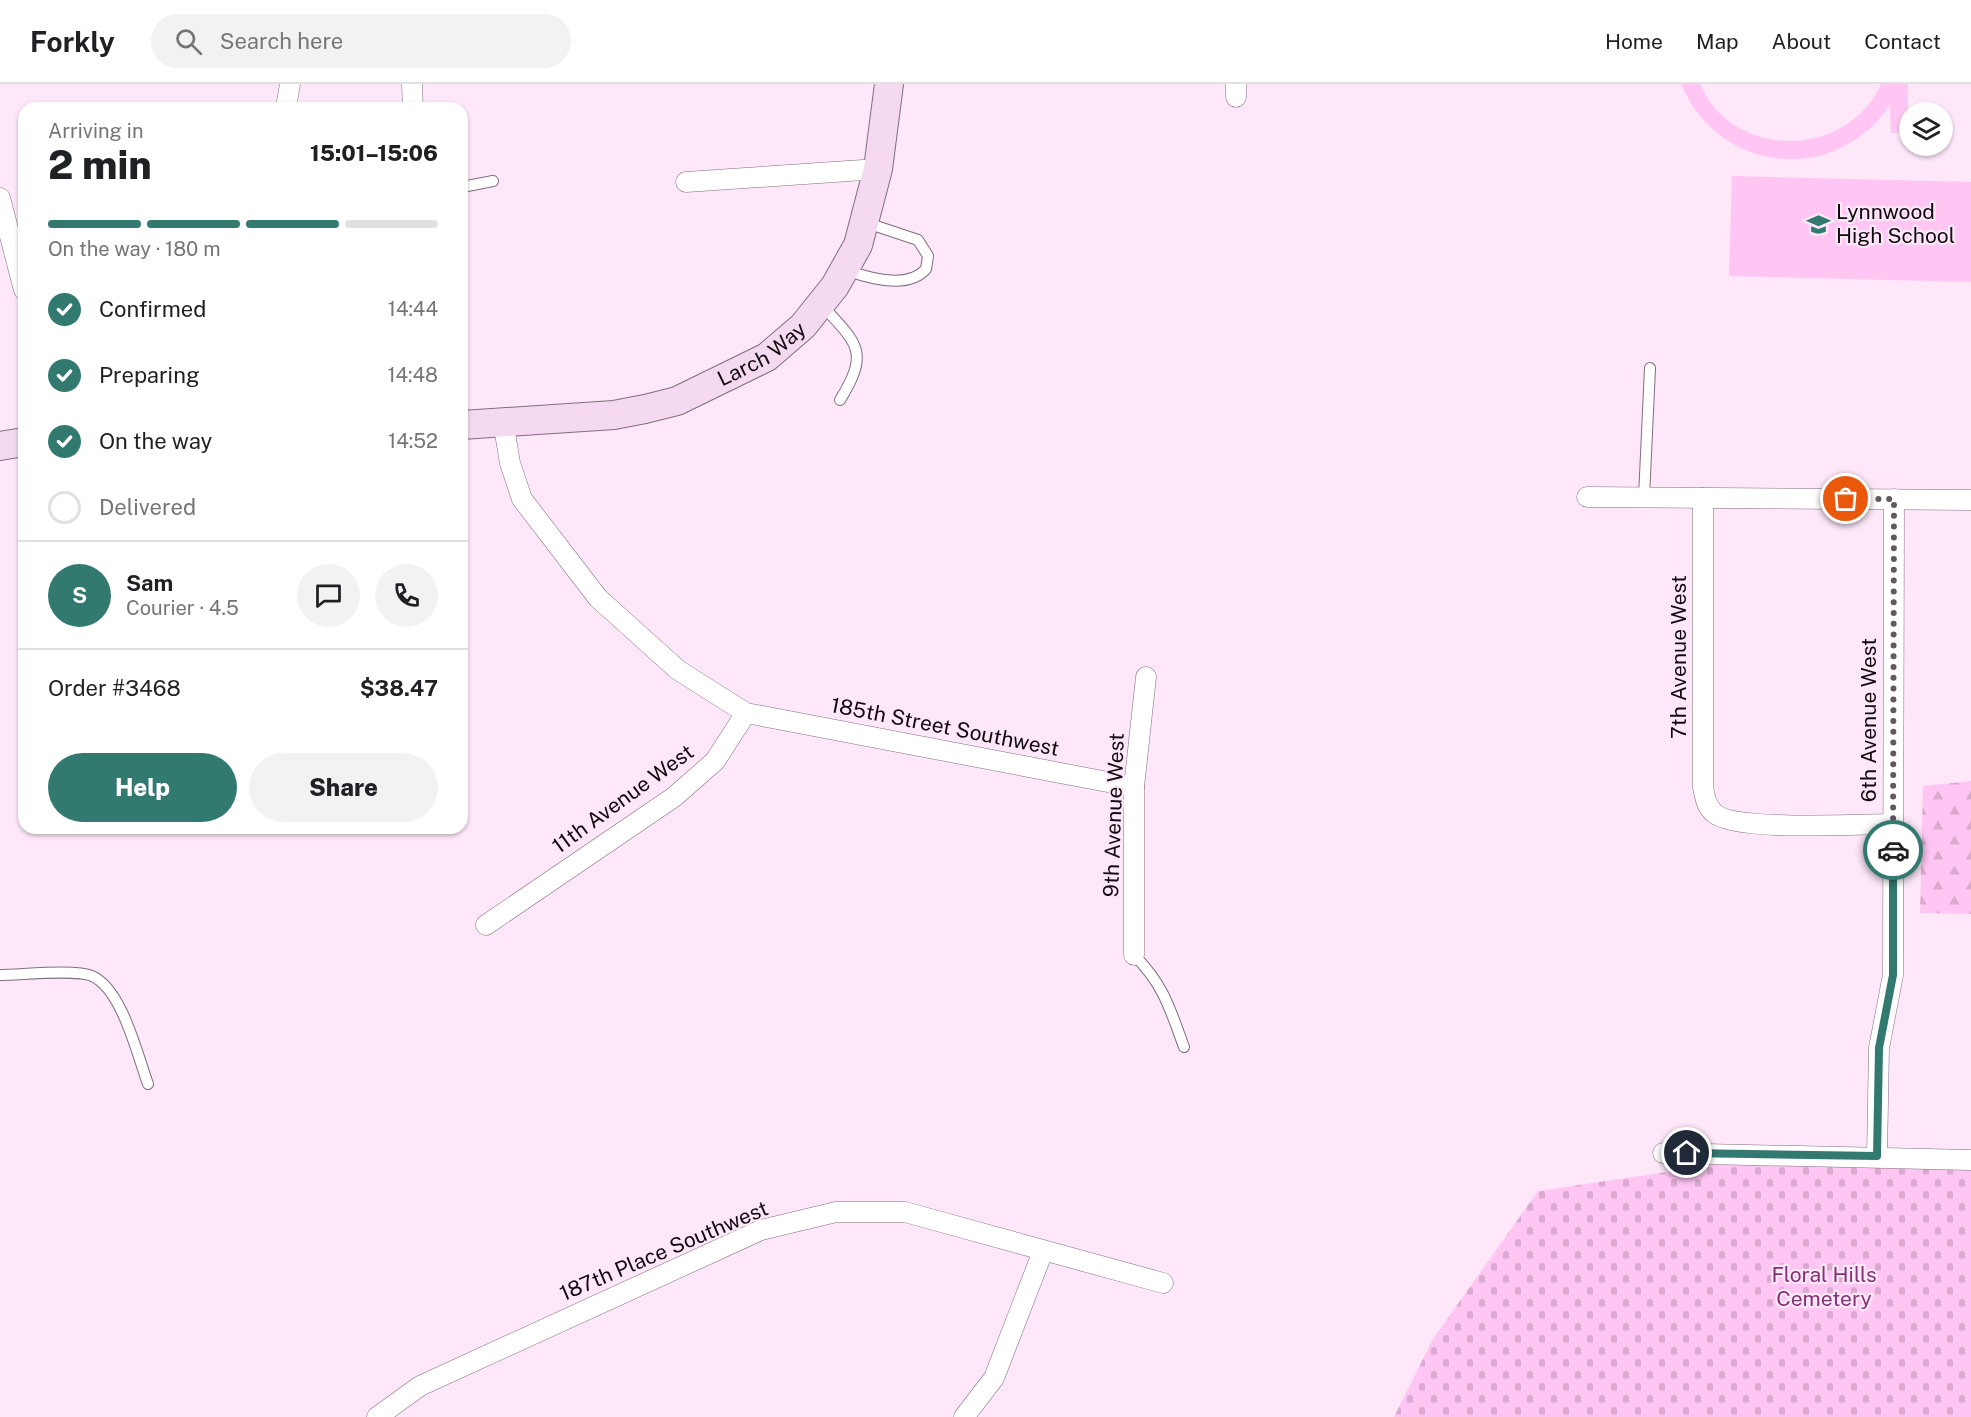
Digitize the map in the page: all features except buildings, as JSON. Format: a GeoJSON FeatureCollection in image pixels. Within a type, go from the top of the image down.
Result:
{"type":"FeatureCollection","features":[{"type":"Feature","properties":{"kind":"main road","name":"Larch Way"},"geometry":{"type":"LineString","coordinates":[[468,424],[614,416],[677,401],[767,357],[803,326],[844,270],[858,245],[878,169],[889,84]]}},
{"type":"Feature","properties":{"kind":"main road"},"geometry":{"type":"LineString","coordinates":[[0,446],[18,443]]}},
{"type":"Feature","properties":{"kind":"street"},"geometry":{"type":"LineString","coordinates":[[287,102],[290,84]]}},
{"type":"Feature","properties":{"kind":"street"},"geometry":{"type":"LineString","coordinates":[[412,84],[413,102]]}},
{"type":"Feature","properties":{"kind":"street"},"geometry":{"type":"LineString","coordinates":[[686,182],[878,169]]}},
{"type":"Feature","properties":{"kind":"street"},"geometry":{"type":"LineString","coordinates":[[0,198],[18,240]]}},
{"type":"Feature","properties":{"kind":"street"},"geometry":{"type":"LineString","coordinates":[[503,422],[510,463],[522,499],[598,598],[678,670],[746,713]]}},
{"type":"Feature","properties":{"kind":"street"},"geometry":{"type":"LineString","coordinates":[[1587,497],[1971,500]]}},
{"type":"Feature","properties":{"kind":"street","name":"7th Avenue West"},"geometry":{"type":"LineString","coordinates":[[1703,498],[1703,788],[1706,802],[1714,813],[1738,823],[1893,824]]}},
{"type":"Feature","properties":{"kind":"street","name":"6th Avenue West"},"geometry":{"type":"LineString","coordinates":[[1877,1156],[1879,1048],[1893,975],[1894,499]]}},
{"type":"Feature","properties":{"kind":"street","name":"9th Avenue West"},"geometry":{"type":"LineString","coordinates":[[1134,956],[1134,787],[1146,677]]}},
{"type":"Feature","properties":{"kind":"street","name":"185th Street Southwest"},"geometry":{"type":"LineString","coordinates":[[746,713],[1134,787]]}},
{"type":"Feature","properties":{"kind":"street","name":"11th Avenue West"},"geometry":{"type":"LineString","coordinates":[[486,925],[674,797],[715,761],[746,713]]}},
{"type":"Feature","properties":{"kind":"street"},"geometry":{"type":"LineString","coordinates":[[1663,1153],[1877,1156],[1971,1160]]}},
{"type":"Feature","properties":{"kind":"street","name":"187th Place Southwest"},"geometry":{"type":"LineString","coordinates":[[376,1417],[420,1386],[761,1230],[836,1212],[905,1212],[1163,1283]]}},
{"type":"Feature","properties":{"kind":"street"},"geometry":{"type":"LineString","coordinates":[[964,1417],[994,1378],[1043,1251]]}},
{"type":"Feature","properties":{"kind":"lane"},"geometry":{"type":"LineString","coordinates":[[468,186],[493,181]]}},
{"type":"Feature","properties":{"kind":"lane"},"geometry":{"type":"LineString","coordinates":[[844,270],[885,280],[916,277],[926,269],[928,256],[918,240],[864,222]]}},
{"type":"Feature","properties":{"kind":"lane"},"geometry":{"type":"LineString","coordinates":[[820,304],[854,342],[857,354],[855,373],[840,400]]}},
{"type":"Feature","properties":{"kind":"lane"},"geometry":{"type":"LineString","coordinates":[[1644,497],[1650,368]]}},
{"type":"Feature","properties":{"kind":"lane"},"geometry":{"type":"LineString","coordinates":[[1134,956],[1154,975],[1170,1008],[1184,1047]]}},
{"type":"Feature","properties":{"kind":"lane"},"geometry":{"type":"LineString","coordinates":[[0,975],[90,975],[106,985],[120,1009],[148,1084]]}},
{"type":"Feature","properties":{"kind":"green space"},"geometry":{"type":"Polygon","coordinates":[[[1681,84],[1700,84],[1716,109],[1738,127],[1763,138],[1790,141],[1818,137],[1843,126],[1865,109],[1881,84],[1908,84],[1908,102],[1899,102],[1899,133],[1891,133],[1890,105],[1867,131],[1839,149],[1810,158],[1779,159],[1749,152],[1722,137],[1699,114],[1681,84]]]}},
{"type":"Feature","properties":{"kind":"green space"},"geometry":{"type":"Polygon","coordinates":[[[1732,176],[1971,182],[1971,282],[1729,276],[1732,176]]]}},
{"type":"Feature","properties":{"kind":"green space"},"geometry":{"type":"Polygon","coordinates":[[[1971,781],[1971,914],[1920,913],[1923,786],[1971,781]]]}},
{"type":"Feature","properties":{"kind":"green space","name":"Floral Hills Cemetery"},"geometry":{"type":"Polygon","coordinates":[[[1776,1156],[1971,1159],[1971,1417],[1394,1417],[1433,1339],[1538,1191],[1776,1156]]]}},
{"type":"Feature","properties":{"kind":"way so far"},"geometry":{"type":"LineString","coordinates":[[1846,499],[1894,499],[1893,850]]}},
{"type":"Feature","properties":{"kind":"place","name":"Lynnwood High School"},"geometry":{"type":"Point","coordinates":[1818,224]}},
{"type":"Feature","properties":{"kind":"route"},"geometry":{"type":"LineString","coordinates":[[1687,1153],[1877,1156],[1879,1048],[1893,975],[1893,850]]}}]}
